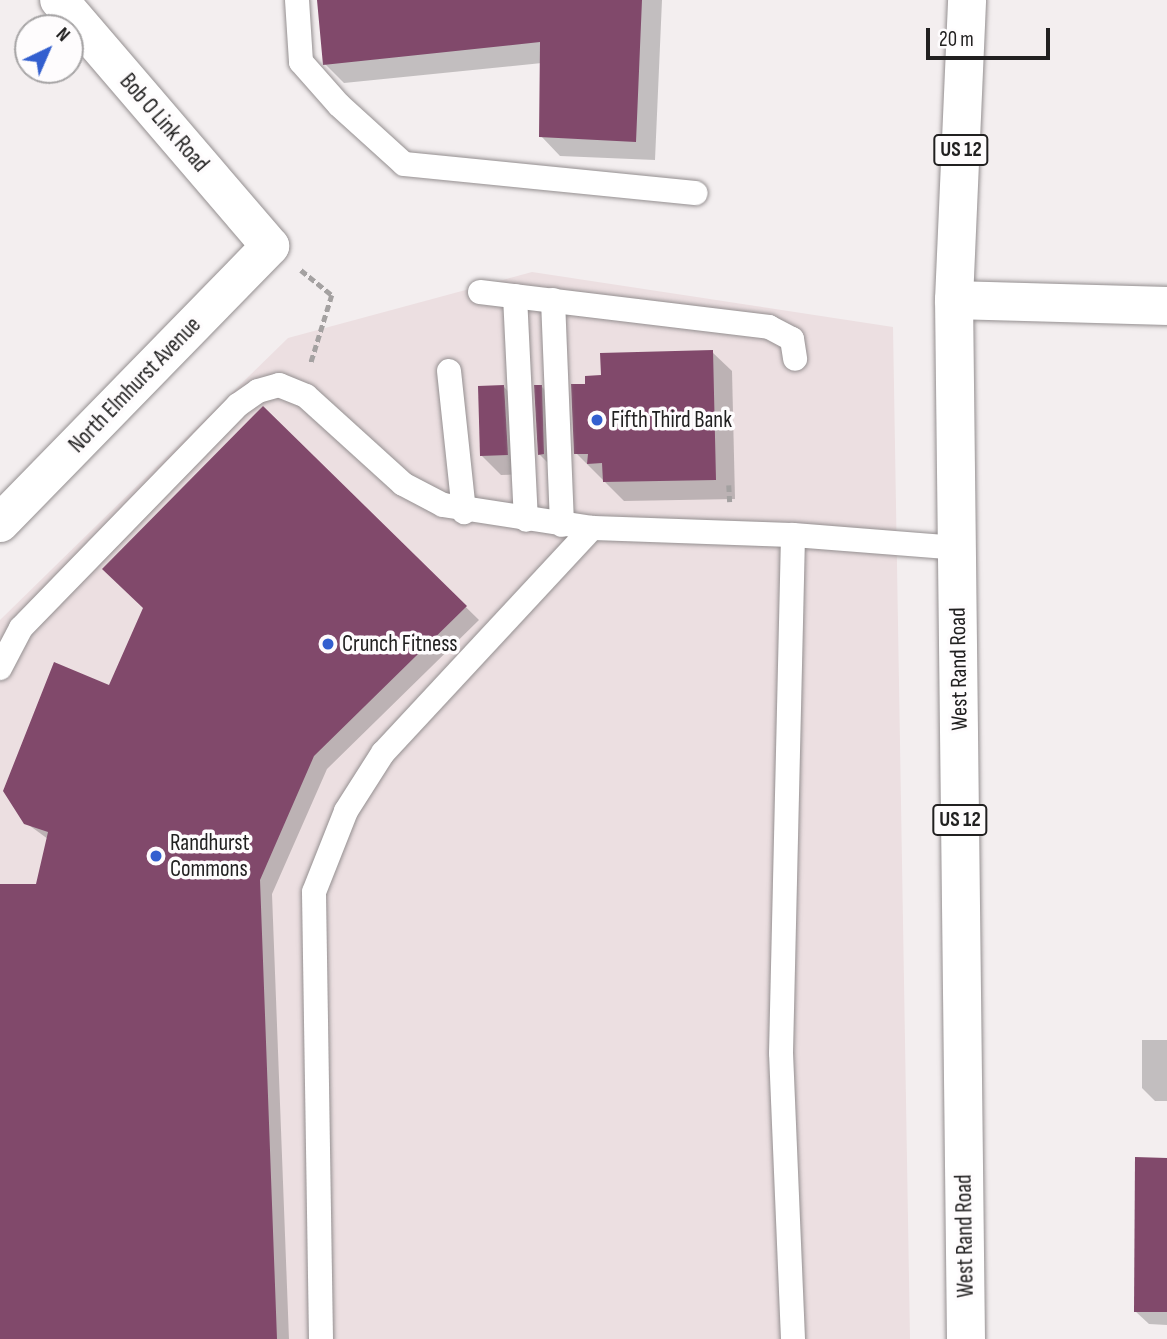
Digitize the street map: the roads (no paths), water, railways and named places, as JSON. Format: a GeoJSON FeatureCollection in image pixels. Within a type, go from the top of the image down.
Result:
{"type":"FeatureCollection","features":[{"type":"Feature","properties":{"kind":"main road","name":"Bob O Link Road"},"geometry":{"type":"LineString","coordinates":[[59,0],[270,246]]}},
{"type":"Feature","properties":{"kind":"main road","name":"West Rand Road"},"geometry":{"type":"LineString","coordinates":[[966,1339],[954,300],[967,0]]}},
{"type":"Feature","properties":{"kind":"main road","name":"North Elmhurst Avenue"},"geometry":{"type":"LineString","coordinates":[[0,523],[270,246]]}},
{"type":"Feature","properties":{"kind":"main road"},"geometry":{"type":"LineString","coordinates":[[954,300],[1167,306]]}},
{"type":"Feature","properties":{"kind":"lane"},"geometry":{"type":"LineString","coordinates":[[297,0],[301,62],[339,105],[404,164],[696,193]]}},
{"type":"Feature","properties":{"kind":"lane"},"geometry":{"type":"LineString","coordinates":[[480,292],[769,327],[792,339],[795,359]]}},
{"type":"Feature","properties":{"kind":"lane"},"geometry":{"type":"LineString","coordinates":[[515,296],[526,520]]}},
{"type":"Feature","properties":{"kind":"lane"},"geometry":{"type":"LineString","coordinates":[[553,300],[562,525]]}},
{"type":"Feature","properties":{"kind":"lane"},"geometry":{"type":"LineString","coordinates":[[449,371],[464,512]]}},
{"type":"Feature","properties":{"kind":"lane"},"geometry":{"type":"LineString","coordinates":[[0,668],[21,628],[238,405],[258,391],[279,385],[302,394],[403,484],[464,512],[592,528],[793,535],[957,548]]}},
{"type":"Feature","properties":{"kind":"lane"},"geometry":{"type":"LineString","coordinates":[[321,1339],[314,892],[346,811],[383,753],[592,528]]}},
{"type":"Feature","properties":{"kind":"lane"},"geometry":{"type":"LineString","coordinates":[[793,535],[781,1053],[793,1339]]}},
{"type":"Feature","properties":{"kind":"place","name":"Fifth Third Bank"},"geometry":{"type":"Point","coordinates":[597,420]}},
{"type":"Feature","properties":{"kind":"place","name":"Crunch Fitness"},"geometry":{"type":"Point","coordinates":[328,644]}},
{"type":"Feature","properties":{"kind":"place","name":"Randhurst Commons"},"geometry":{"type":"Point","coordinates":[156,856]}}]}
